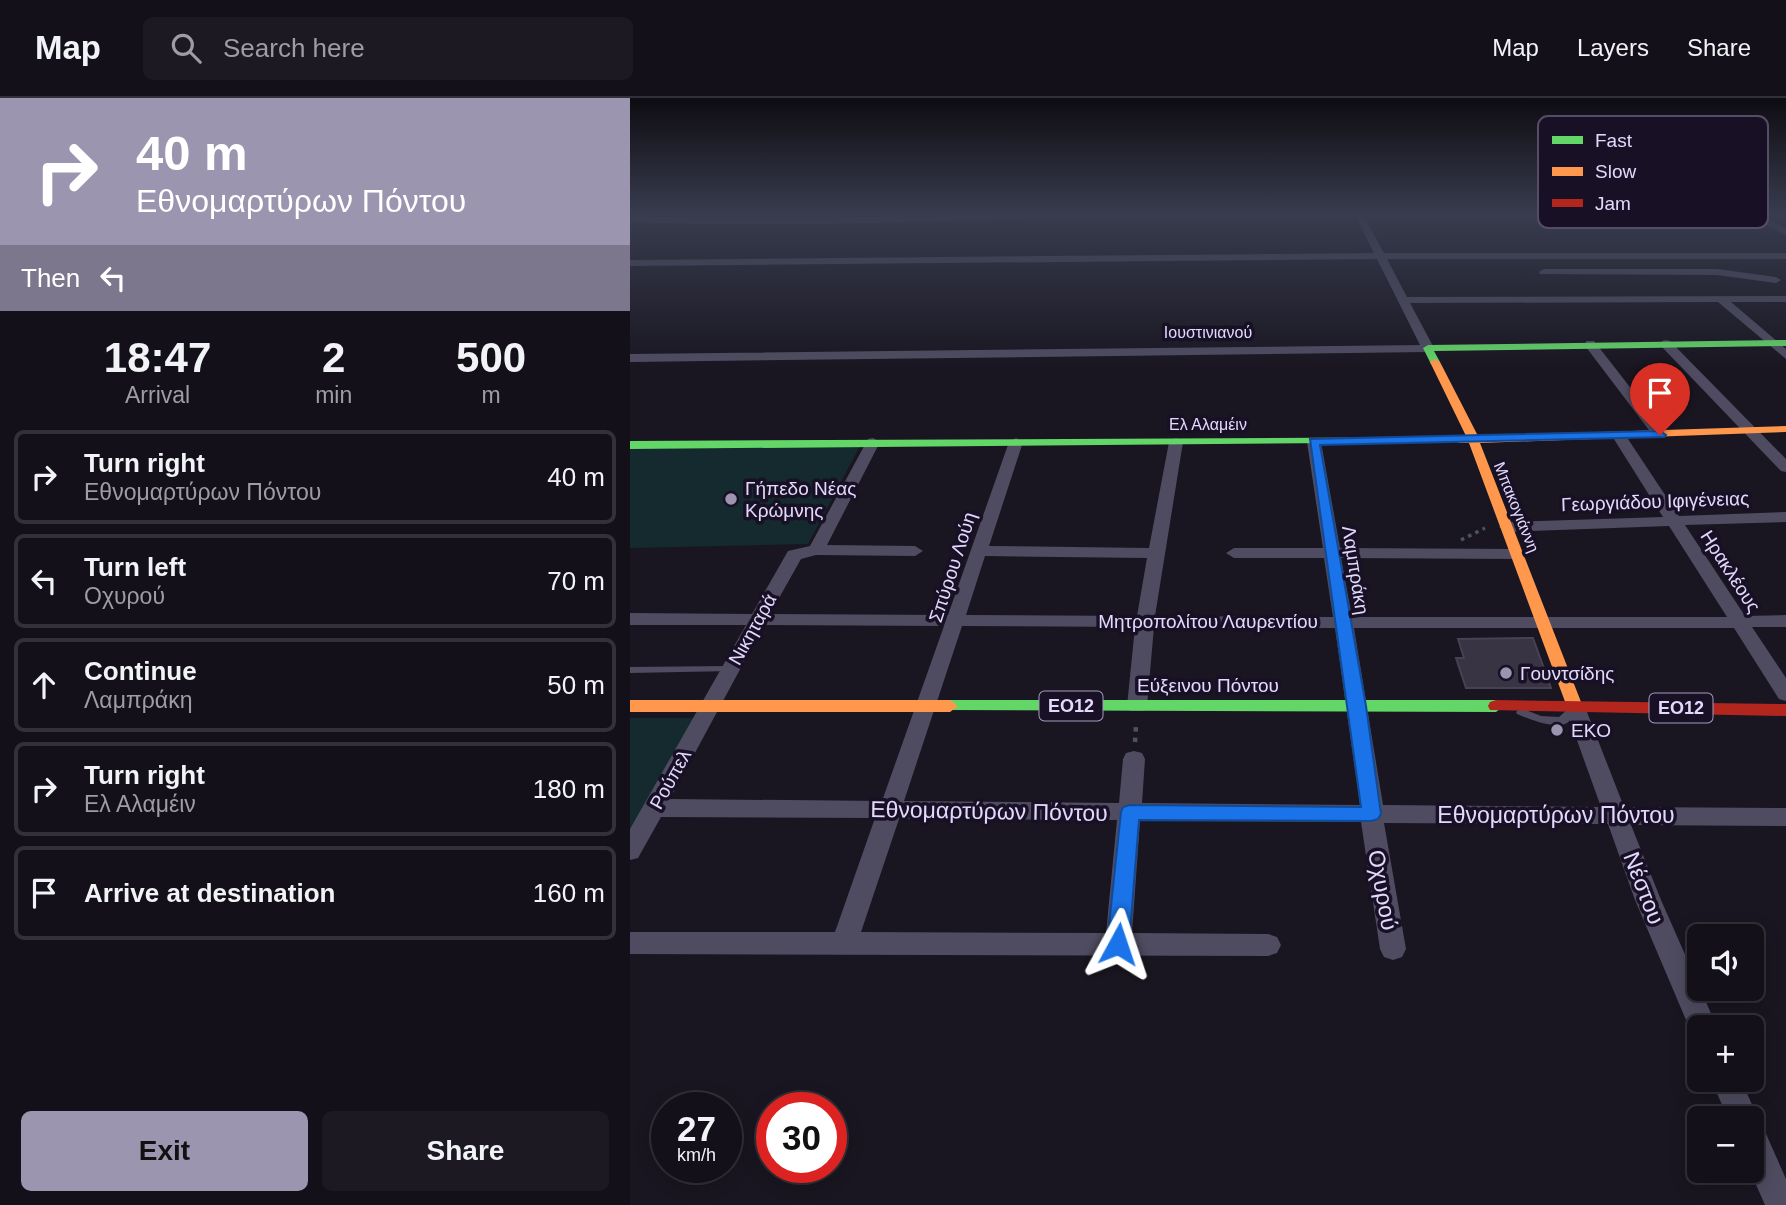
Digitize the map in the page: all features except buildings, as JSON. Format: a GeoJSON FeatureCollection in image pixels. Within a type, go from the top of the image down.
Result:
{"type":"FeatureCollection","features":[{"type":"Feature","properties":{"kind":"street","name":"Μπακογιάννη"},"geometry":{"type":"LineString","coordinates":[[1385,265],[1473,440],[1575,707]]}},
{"type":"Feature","properties":{"kind":"street"},"geometry":{"type":"LineString","coordinates":[[1538,265],[1555,286],[1721,299],[1780,299]]}},
{"type":"Feature","properties":{"kind":"street"},"geometry":{"type":"LineString","coordinates":[[1403,300],[1717,272],[1781,277]]}},
{"type":"Feature","properties":{"kind":"street"},"geometry":{"type":"LineString","coordinates":[[1780,299],[1769,293],[1781,277]]}},
{"type":"Feature","properties":{"kind":"street"},"geometry":{"type":"LineString","coordinates":[[1721,299],[1779,343],[1786,355]]}},
{"type":"Feature","properties":{"kind":"street","name":"Ιουστινιανού"},"geometry":{"type":"LineString","coordinates":[[630,358],[1779,343]]}},
{"type":"Feature","properties":{"kind":"street"},"geometry":{"type":"LineString","coordinates":[[1590,344],[1660,435]]}},
{"type":"Feature","properties":{"kind":"street"},"geometry":{"type":"LineString","coordinates":[[1666,344],[1786,468]]}},
{"type":"Feature","properties":{"kind":"street"},"geometry":{"type":"LineString","coordinates":[[630,373],[648,358]]}},
{"type":"Feature","properties":{"kind":"street","name":"Ελ Αλαμέιν"},"geometry":{"type":"LineString","coordinates":[[630,445],[1473,440],[1786,429]]}},
{"type":"Feature","properties":{"kind":"street","name":"Ηρακλέους"},"geometry":{"type":"LineString","coordinates":[[1619,436],[1786,694]]}},
{"type":"Feature","properties":{"kind":"street"},"geometry":{"type":"LineString","coordinates":[[873,442],[816,550],[915,551]]}},
{"type":"Feature","properties":{"kind":"street","name":"Σπύρου Λούη"},"geometry":{"type":"LineString","coordinates":[[844,944],[928,706],[1016,442]]}},
{"type":"Feature","properties":{"kind":"street"},"geometry":{"type":"LineString","coordinates":[[1137,706],[1145,620],[1176,442]]}},
{"type":"Feature","properties":{"kind":"street","name":"Λαμπράκη"},"geometry":{"type":"LineString","coordinates":[[1314,442],[1357,706]]}},
{"type":"Feature","properties":{"kind":"street","name":"Γεωργιάδου Ιφιγένειας"},"geometry":{"type":"LineString","coordinates":[[1507,527],[1786,517]]}},
{"type":"Feature","properties":{"kind":"street","name":"Νικηταρά"},"geometry":{"type":"LineString","coordinates":[[711,706],[796,554],[816,550]]}},
{"type":"Feature","properties":{"kind":"street"},"geometry":{"type":"LineString","coordinates":[[980,551],[1157,552]]}},
{"type":"Feature","properties":{"kind":"street"},"geometry":{"type":"LineString","coordinates":[[1234,553],[1518,554]]}},
{"type":"Feature","properties":{"kind":"street","name":"Μητροπολίτου Λαυρεντίου"},"geometry":{"type":"LineString","coordinates":[[630,619],[1544,624],[1786,621]]}},
{"type":"Feature","properties":{"kind":"street","name":"Εύξεινου Πόντου"},"geometry":{"type":"LineString","coordinates":[[630,706],[1512,706],[1786,710]]}},
{"type":"Feature","properties":{"kind":"street","name":"Ρούπελ"},"geometry":{"type":"LineString","coordinates":[[630,851],[711,706]]}},
{"type":"Feature","properties":{"kind":"street","name":"Οχυρού"},"geometry":{"type":"LineString","coordinates":[[1357,706],[1393,949]]}},
{"type":"Feature","properties":{"kind":"street","name":"Νέστου"},"geometry":{"type":"LineString","coordinates":[[1575,707],[1648,900],[1698,1015]]}},
{"type":"Feature","properties":{"kind":"street"},"geometry":{"type":"LineString","coordinates":[[1118,944],[1134,759]]}},
{"type":"Feature","properties":{"kind":"street","name":"Εθνομαρτύρων Πόντου"},"geometry":{"type":"LineString","coordinates":[[654,808],[1786,817]]}},
{"type":"Feature","properties":{"kind":"street"},"geometry":{"type":"LineString","coordinates":[[630,943],[1268,945]]}},
{"type":"Feature","properties":{"kind":"street"},"geometry":{"type":"LineString","coordinates":[[1764,1166],[1781,1205]]}},
{"type":"Feature","properties":{"kind":"lane"},"geometry":{"type":"LineString","coordinates":[[630,670],[730,669]]}},
{"type":"Feature","properties":{"kind":"path"},"geometry":{"type":"LineString","coordinates":[[1456,554],[1458,543],[1474,532],[1485,528],[1507,527]]}},
{"type":"Feature","properties":{"kind":"path"},"geometry":{"type":"LineString","coordinates":[[1134,759],[1137,706]]}},
{"type":"Feature","properties":{"kind":"green space","name":"Γήπεδο Νέας Κρώμνης"},"geometry":{"type":"Polygon","coordinates":[[[860,446],[808,544],[630,548],[630,448],[860,446]]]}},
{"type":"Feature","properties":{"kind":"green space"},"geometry":{"type":"Polygon","coordinates":[[[630,718],[699,718],[630,837],[630,718]]]}},
{"type":"Feature","properties":{"kind":"traffic: fast"},"geometry":{"type":"LineString","coordinates":[[1435,362],[1428,348],[1786,343]]}},
{"type":"Feature","properties":{"kind":"traffic: fast"},"geometry":{"type":"LineString","coordinates":[[630,445],[1459,440]]}},
{"type":"Feature","properties":{"kind":"traffic: fast"},"geometry":{"type":"LineString","coordinates":[[950,706],[1496,706]]}},
{"type":"Feature","properties":{"kind":"traffic: slow"},"geometry":{"type":"LineString","coordinates":[[1435,362],[1472,436],[1575,707]]}},
{"type":"Feature","properties":{"kind":"traffic: slow"},"geometry":{"type":"LineString","coordinates":[[1459,440],[1786,429]]}},
{"type":"Feature","properties":{"kind":"traffic: slow"},"geometry":{"type":"LineString","coordinates":[[630,706],[950,706]]}},
{"type":"Feature","properties":{"kind":"traffic: jam"},"geometry":{"type":"LineString","coordinates":[[1496,706],[1786,710]]}},
{"type":"Feature","properties":{"kind":"place","name":"Γήπεδο Νέας Κρώμνης"},"geometry":{"type":"Point","coordinates":[731,499]}},
{"type":"Feature","properties":{"kind":"place","name":"Γουντσίδης"},"geometry":{"type":"Point","coordinates":[1506,673]}},
{"type":"Feature","properties":{"kind":"place","name":"EKO"},"geometry":{"type":"Point","coordinates":[1557,730]}},
{"type":"Feature","properties":{"kind":"route"},"geometry":{"type":"LineString","coordinates":[[1118,944],[1130,812],[1371,814],[1371,797],[1314,442],[1660,435]]}}]}
